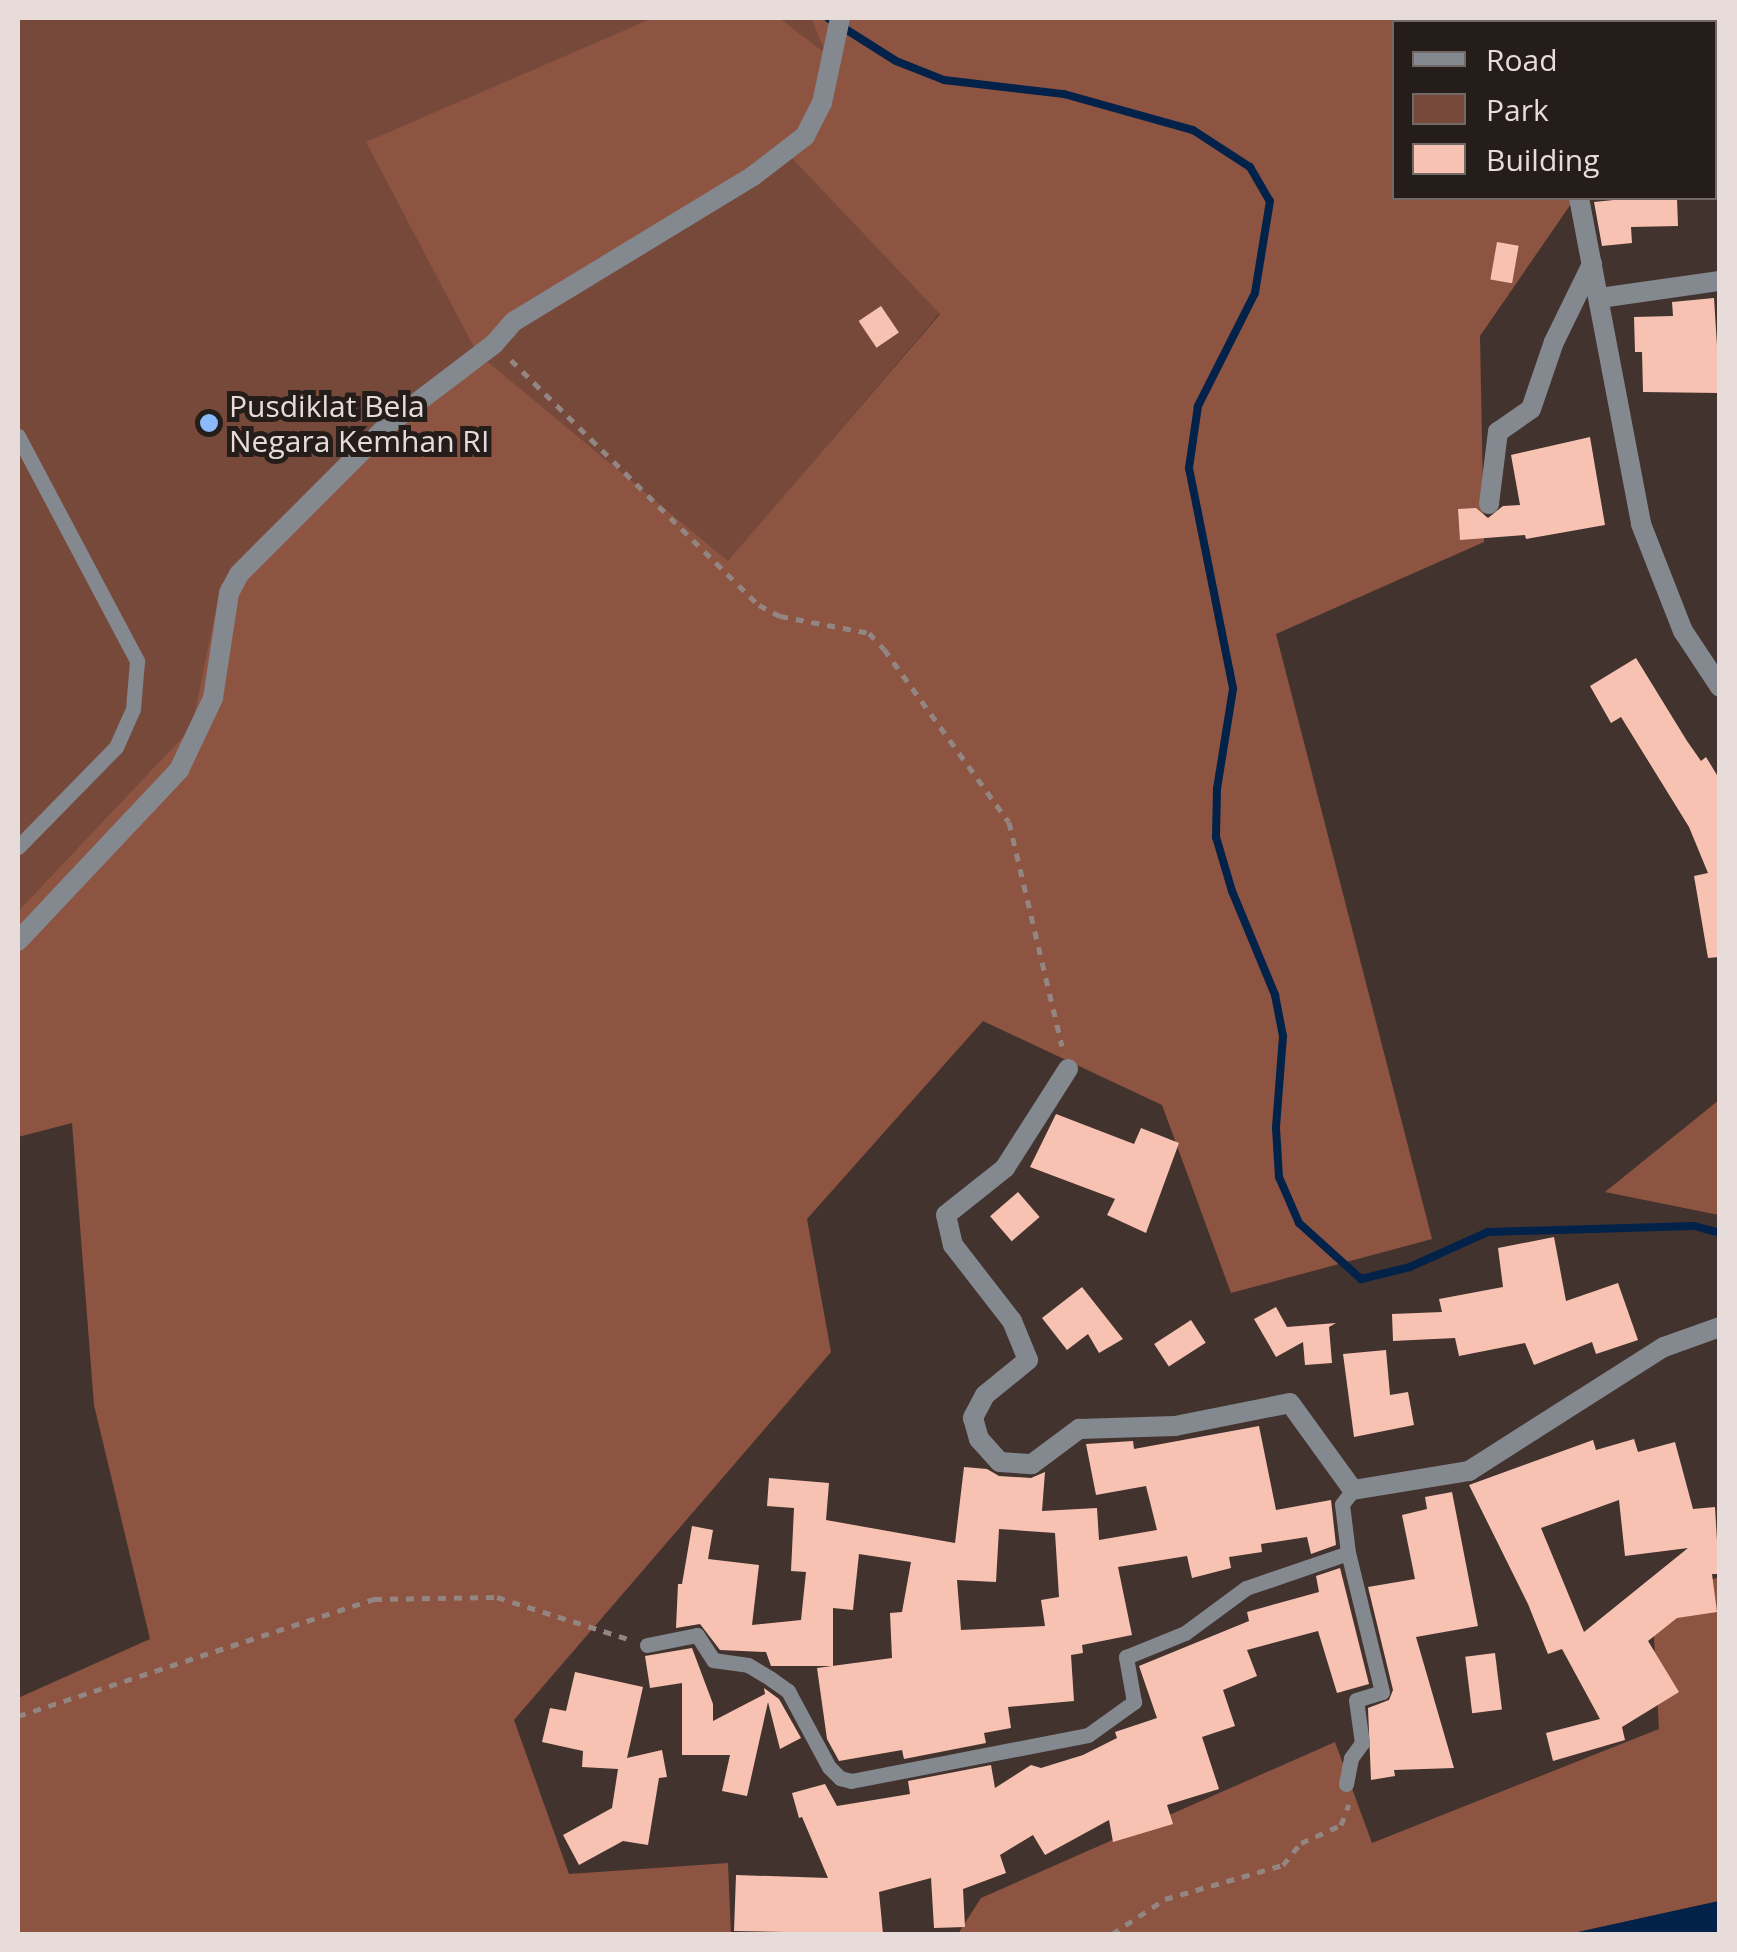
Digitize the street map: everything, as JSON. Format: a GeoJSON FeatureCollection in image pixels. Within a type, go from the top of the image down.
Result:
{"type":"FeatureCollection","features":[{"type":"Feature","properties":{"kind":"street"},"geometry":{"type":"LineString","coordinates":[[18,941],[179,770],[213,698],[229,594],[239,574],[390,423],[494,344],[513,322],[753,176],[805,136],[822,103],[840,18]]}},
{"type":"Feature","properties":{"kind":"street"},"geometry":{"type":"LineString","coordinates":[[1579,200],[1600,298],[1606,358],[1642,524],[1682,631],[1720,687]]}},
{"type":"Feature","properties":{"kind":"street"},"geometry":{"type":"LineString","coordinates":[[1489,504],[1498,432],[1531,409],[1554,342],[1592,264]]}},
{"type":"Feature","properties":{"kind":"street"},"geometry":{"type":"LineString","coordinates":[[1600,298],[1720,282]]}},
{"type":"Feature","properties":{"kind":"street"},"geometry":{"type":"LineString","coordinates":[[1068,1070],[1005,1168],[946,1215],[953,1244],[1012,1321],[1028,1360],[985,1394],[973,1418],[980,1439],[1000,1462],[1032,1464],[1080,1429],[1174,1426],[1290,1403],[1352,1490],[1469,1471],[1664,1346],[1720,1327]]}},
{"type":"Feature","properties":{"kind":"lane"},"geometry":{"type":"LineString","coordinates":[[18,436],[137,661],[133,709],[116,748],[18,847]]}},
{"type":"Feature","properties":{"kind":"lane"},"geometry":{"type":"LineString","coordinates":[[1346,1784],[1350,1758],[1362,1743],[1356,1700],[1382,1692],[1348,1553],[1342,1504],[1352,1490]]}},
{"type":"Feature","properties":{"kind":"lane"},"geometry":{"type":"LineString","coordinates":[[647,1645],[697,1635],[713,1660],[748,1664],[771,1679],[788,1691],[829,1767],[840,1778],[852,1781],[1088,1735],[1134,1702],[1126,1658],[1185,1633],[1246,1588],[1348,1553]]}},
{"type":"Feature","properties":{"kind":"path"},"geometry":{"type":"LineString","coordinates":[[494,344],[758,605],[780,616],[870,633],[884,648],[1009,822],[1068,1070]]}},
{"type":"Feature","properties":{"kind":"path"},"geometry":{"type":"LineString","coordinates":[[18,1716],[374,1599],[496,1596],[647,1645]]}},
{"type":"Feature","properties":{"kind":"path"},"geometry":{"type":"LineString","coordinates":[[1112,1934],[1165,1899],[1283,1865],[1301,1843],[1341,1824],[1349,1806],[1346,1784]]}},
{"type":"Feature","properties":{"kind":"green space","name":"Pusdiklat Bela Negara Kemhan RI"},"geometry":{"type":"Polygon","coordinates":[[[18,18],[811,18],[827,55],[782,148],[940,313],[728,562],[477,354],[192,727],[18,911],[18,18]]]}},
{"type":"Feature","properties":{"kind":"green space"},"geometry":{"type":"Polygon","coordinates":[[[1719,18],[1719,185],[1717,20],[1474,20],[1719,18]]]}},
{"type":"Feature","properties":{"kind":"shaded area"},"geometry":{"type":"Polygon","coordinates":[[[653,18],[779,18],[826,54],[811,18],[1473,18],[1392,20],[1392,200],[1574,200],[1480,336],[1484,542],[1276,634],[1432,1239],[1231,1293],[1162,1105],[983,1021],[807,1219],[831,1352],[514,1720],[569,1874],[728,1863],[731,1934],[18,1934],[18,1698],[150,1639],[94,1405],[72,1123],[18,1137],[18,911],[192,727],[221,584],[477,353],[366,142],[653,18]],[[782,148],[478,354],[728,561],[940,314],[782,148]]]}},
{"type":"Feature","properties":{"kind":"shaded area"},"geometry":{"type":"Polygon","coordinates":[[[1719,1100],[1719,1215],[1605,1192],[1719,1100]]]}},
{"type":"Feature","properties":{"kind":"shaded area"},"geometry":{"type":"Polygon","coordinates":[[[1719,1577],[1719,1901],[1569,1934],[958,1934],[981,1898],[1335,1742],[1372,1843],[1659,1729],[1652,1602],[1719,1577]]]}},
{"type":"Feature","properties":{"kind":"water"},"geometry":{"type":"Polygon","coordinates":[[[1719,1901],[1719,1934],[1569,1934],[1719,1901]]]}},
{"type":"Feature","properties":{"kind":"building"},"geometry":{"type":"Polygon","coordinates":[[[1677,200],[1678,226],[1631,227],[1632,243],[1602,246],[1594,202],[1677,200]]]}},
{"type":"Feature","properties":{"kind":"building"},"geometry":{"type":"Polygon","coordinates":[[[1497,242],[1519,246],[1512,283],[1490,279],[1497,242]]]}},
{"type":"Feature","properties":{"kind":"building"},"geometry":{"type":"Polygon","coordinates":[[[1714,298],[1720,393],[1643,392],[1642,352],[1635,352],[1634,317],[1673,316],[1672,302],[1714,298]]]}},
{"type":"Feature","properties":{"kind":"building"},"geometry":{"type":"Polygon","coordinates":[[[881,306],[899,333],[877,348],[859,321],[881,306]]]}},
{"type":"Feature","properties":{"kind":"building"},"geometry":{"type":"Polygon","coordinates":[[[1590,437],[1605,525],[1526,539],[1525,535],[1460,540],[1458,509],[1476,508],[1488,518],[1503,506],[1520,505],[1511,455],[1590,437]]]}},
{"type":"Feature","properties":{"kind":"building"},"geometry":{"type":"Polygon","coordinates":[[[1636,658],[1687,741],[1701,761],[1706,757],[1720,780],[1720,957],[1708,958],[1694,876],[1708,873],[1689,827],[1621,717],[1611,723],[1590,686],[1636,658]]]}},
{"type":"Feature","properties":{"kind":"building"},"geometry":{"type":"Polygon","coordinates":[[[1056,1114],[1134,1144],[1141,1128],[1179,1143],[1146,1233],[1107,1215],[1115,1199],[1030,1167],[1056,1114]]]}},
{"type":"Feature","properties":{"kind":"building"},"geometry":{"type":"Polygon","coordinates":[[[1018,1192],[1040,1217],[1012,1241],[990,1216],[1018,1192]]]}},
{"type":"Feature","properties":{"kind":"building"},"geometry":{"type":"Polygon","coordinates":[[[1554,1237],[1566,1301],[1618,1283],[1638,1340],[1596,1354],[1592,1342],[1534,1365],[1525,1343],[1459,1356],[1455,1338],[1393,1341],[1392,1314],[1442,1312],[1439,1299],[1503,1287],[1498,1248],[1554,1237]]]}},
{"type":"Feature","properties":{"kind":"building"},"geometry":{"type":"Polygon","coordinates":[[[1082,1287],[1123,1339],[1099,1353],[1088,1334],[1067,1350],[1042,1318],[1082,1287]]]}},
{"type":"Feature","properties":{"kind":"building"},"geometry":{"type":"Polygon","coordinates":[[[1276,1307],[1287,1327],[1336,1323],[1329,1327],[1332,1363],[1305,1365],[1303,1342],[1276,1357],[1254,1319],[1276,1307]]]}},
{"type":"Feature","properties":{"kind":"building"},"geometry":{"type":"Polygon","coordinates":[[[1191,1320],[1206,1343],[1169,1367],[1154,1344],[1191,1320]]]}},
{"type":"Feature","properties":{"kind":"building"},"geometry":{"type":"Polygon","coordinates":[[[1386,1350],[1390,1395],[1408,1392],[1414,1425],[1354,1437],[1343,1354],[1386,1350]]]}},
{"type":"Feature","properties":{"kind":"building"},"geometry":{"type":"Polygon","coordinates":[[[1259,1426],[1276,1510],[1331,1500],[1336,1545],[1311,1554],[1307,1537],[1261,1544],[1262,1552],[1229,1557],[1231,1568],[1192,1578],[1187,1556],[1118,1567],[1132,1635],[1082,1645],[1083,1653],[1071,1655],[1074,1701],[1008,1707],[1011,1728],[984,1733],[986,1743],[904,1759],[902,1750],[839,1761],[827,1739],[817,1668],[832,1666],[771,1666],[766,1652],[720,1650],[700,1624],[676,1628],[678,1584],[682,1584],[692,1526],[713,1530],[708,1559],[759,1565],[752,1625],[801,1620],[806,1572],[791,1571],[794,1508],[767,1506],[769,1478],[829,1483],[826,1520],[955,1543],[964,1467],[987,1469],[999,1476],[1031,1478],[1045,1472],[1042,1511],[1097,1508],[1099,1540],[1157,1530],[1146,1486],[1096,1495],[1086,1444],[1133,1441],[1134,1449],[1259,1426]],[[999,1529],[996,1582],[957,1580],[961,1630],[1045,1626],[1041,1600],[1059,1597],[1055,1533],[999,1529]],[[859,1554],[853,1610],[833,1608],[833,1666],[892,1658],[890,1613],[902,1612],[911,1562],[859,1554]]]}},
{"type":"Feature","properties":{"kind":"building"},"geometry":{"type":"Polygon","coordinates":[[[1634,1439],[1638,1452],[1675,1442],[1693,1509],[1715,1507],[1719,1574],[1712,1574],[1717,1612],[1677,1618],[1648,1641],[1679,1692],[1622,1727],[1625,1740],[1553,1761],[1546,1733],[1600,1719],[1562,1649],[1548,1654],[1528,1604],[1469,1485],[1593,1440],[1596,1450],[1634,1439]],[[1619,1500],[1541,1528],[1584,1632],[1688,1548],[1625,1556],[1619,1500]]]}},
{"type":"Feature","properties":{"kind":"building"},"geometry":{"type":"Polygon","coordinates":[[[1452,1492],[1478,1626],[1416,1637],[1454,1768],[1394,1770],[1395,1776],[1371,1780],[1368,1708],[1389,1700],[1393,1690],[1368,1587],[1415,1579],[1402,1515],[1427,1509],[1425,1497],[1452,1492]]]}},
{"type":"Feature","properties":{"kind":"building"},"geometry":{"type":"Polygon","coordinates":[[[1340,1568],[1369,1684],[1337,1693],[1318,1631],[1247,1650],[1257,1676],[1223,1690],[1235,1726],[1202,1737],[1219,1789],[1167,1805],[1173,1824],[1113,1842],[1109,1820],[1045,1855],[1033,1835],[1000,1855],[1006,1873],[963,1889],[965,1927],[934,1928],[931,1878],[879,1892],[883,1934],[734,1931],[736,1875],[828,1878],[802,1817],[799,1818],[792,1793],[825,1784],[837,1806],[910,1794],[908,1781],[991,1765],[995,1788],[1031,1765],[1041,1768],[1083,1755],[1117,1738],[1115,1732],[1157,1718],[1139,1666],[1249,1621],[1247,1612],[1319,1592],[1316,1576],[1340,1568]]]}},
{"type":"Feature","properties":{"kind":"building"},"geometry":{"type":"Polygon","coordinates":[[[692,1648],[713,1704],[713,1721],[765,1694],[764,1688],[779,1699],[801,1738],[780,1749],[768,1702],[747,1796],[722,1791],[730,1755],[682,1755],[682,1683],[650,1688],[645,1656],[692,1648]]]}},
{"type":"Feature","properties":{"kind":"building"},"geometry":{"type":"Polygon","coordinates":[[[1495,1653],[1502,1710],[1472,1713],[1465,1657],[1495,1653]]]}},
{"type":"Feature","properties":{"kind":"building"},"geometry":{"type":"Polygon","coordinates":[[[575,1672],[643,1687],[627,1758],[662,1750],[667,1777],[659,1778],[648,1845],[623,1841],[579,1865],[563,1835],[612,1808],[618,1769],[582,1767],[583,1751],[542,1742],[550,1708],[566,1711],[575,1672]]]}},
{"type":"Feature","properties":{"kind":"waterway"},"geometry":{"type":"LineString","coordinates":[[828,18],[896,61],[944,80],[1064,94],[1193,130],[1250,167],[1270,201],[1255,293],[1198,406],[1189,468],[1233,689],[1217,789],[1216,837],[1232,891],[1275,995],[1283,1036],[1276,1128],[1279,1177],[1299,1223],[1361,1279],[1410,1267],[1488,1232],[1694,1226],[1720,1233]]}},
{"type":"Feature","properties":{"kind":"place","name":"Pusdiklat Bela Negara Kemhan RI"},"geometry":{"type":"Point","coordinates":[209,423]}}]}
